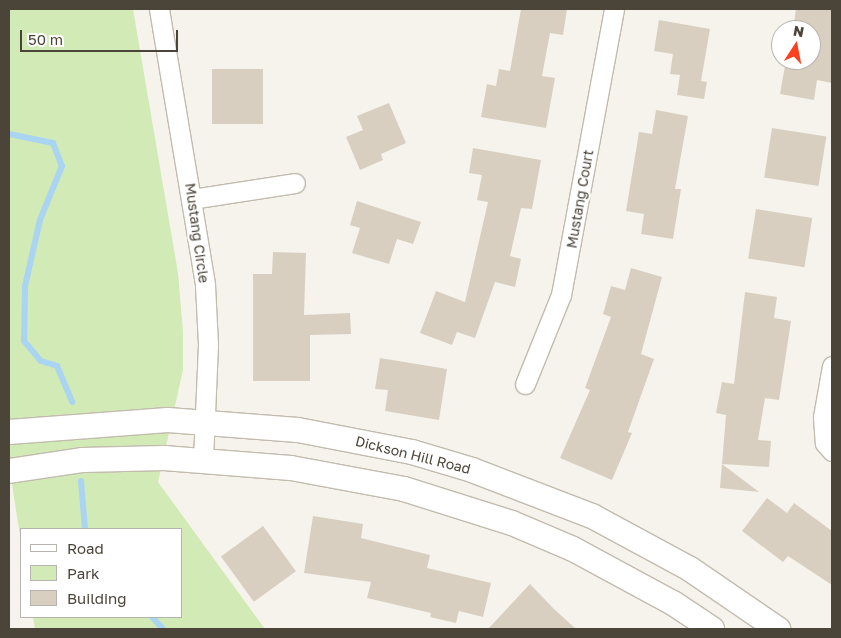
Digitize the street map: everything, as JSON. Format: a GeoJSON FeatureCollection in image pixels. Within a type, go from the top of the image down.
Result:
{"type":"FeatureCollection","features":[{"type":"Feature","properties":{"kind":"street","name":"Mustang Circle"},"geometry":{"type":"LineString","coordinates":[[159,9],[205,285],[204,460]]}},
{"type":"Feature","properties":{"kind":"street","name":"Mustang Court"},"geometry":{"type":"LineString","coordinates":[[525,384],[561,295],[614,9]]}},
{"type":"Feature","properties":{"kind":"street"},"geometry":{"type":"LineString","coordinates":[[192,200],[295,183]]}},
{"type":"Feature","properties":{"kind":"street"},"geometry":{"type":"LineString","coordinates":[[832,366],[823,417],[825,444],[832,451]]}},
{"type":"Feature","properties":{"kind":"street","name":"Dickson Hill Road"},"geometry":{"type":"LineString","coordinates":[[9,432],[127,421],[205,422],[298,430],[412,452],[516,486],[638,539],[778,629]]}},
{"type":"Feature","properties":{"kind":"street"},"geometry":{"type":"LineString","coordinates":[[9,471],[83,460],[204,460],[348,477],[462,506],[581,553],[712,629]]}},
{"type":"Feature","properties":{"kind":"green space"},"geometry":{"type":"Polygon","coordinates":[[[9,9],[133,9],[178,273],[183,332],[183,370],[158,482],[265,629],[35,629],[33,618],[182,618],[182,528],[20,528],[20,536],[9,465],[9,9]]]}},
{"type":"Feature","properties":{"kind":"building"},"geometry":{"type":"Polygon","coordinates":[[[521,9],[567,9],[563,35],[550,33],[542,76],[555,78],[546,128],[481,117],[487,84],[496,86],[499,69],[510,71],[521,9]]]}},
{"type":"Feature","properties":{"kind":"building"},"geometry":{"type":"Polygon","coordinates":[[[796,9],[832,9],[832,83],[817,80],[814,100],[780,94],[784,70],[821,70],[821,20],[794,20],[796,9]]]}},
{"type":"Feature","properties":{"kind":"building"},"geometry":{"type":"Polygon","coordinates":[[[659,20],[710,29],[701,81],[707,82],[704,99],[677,95],[680,75],[670,74],[673,54],[654,51],[659,20]]]}},
{"type":"Feature","properties":{"kind":"building"},"geometry":{"type":"Polygon","coordinates":[[[212,69],[263,69],[263,124],[212,124],[212,69]]]}},
{"type":"Feature","properties":{"kind":"building"},"geometry":{"type":"Polygon","coordinates":[[[389,103],[406,143],[381,154],[383,160],[360,170],[346,137],[363,130],[357,116],[389,103]]]}},
{"type":"Feature","properties":{"kind":"building"},"geometry":{"type":"Polygon","coordinates":[[[656,110],[688,116],[675,189],[681,189],[673,239],[641,234],[644,214],[626,211],[639,132],[652,134],[656,110]]]}},
{"type":"Feature","properties":{"kind":"building"},"geometry":{"type":"Polygon","coordinates":[[[772,128],[826,137],[819,186],[764,177],[772,128]]]}},
{"type":"Feature","properties":{"kind":"building"},"geometry":{"type":"Polygon","coordinates":[[[473,148],[541,160],[532,209],[521,208],[510,256],[521,259],[515,287],[495,282],[475,338],[457,332],[452,345],[420,333],[436,291],[465,302],[488,202],[477,200],[482,175],[469,173],[473,148]]]}},
{"type":"Feature","properties":{"kind":"building"},"geometry":{"type":"Polygon","coordinates":[[[357,201],[421,222],[413,244],[397,239],[389,264],[352,253],[360,228],[350,225],[357,201]]]}},
{"type":"Feature","properties":{"kind":"building"},"geometry":{"type":"Polygon","coordinates":[[[756,209],[812,218],[804,267],[748,258],[756,209]]]}},
{"type":"Feature","properties":{"kind":"building"},"geometry":{"type":"Polygon","coordinates":[[[273,252],[306,253],[304,315],[350,313],[351,334],[310,335],[310,381],[253,381],[253,274],[272,274],[273,252]]]}},
{"type":"Feature","properties":{"kind":"building"},"geometry":{"type":"Polygon","coordinates":[[[631,268],[662,277],[641,354],[654,359],[628,432],[632,433],[612,480],[560,458],[590,390],[585,388],[611,317],[603,314],[611,286],[625,290],[631,268]]]}},
{"type":"Feature","properties":{"kind":"building"},"geometry":{"type":"Polygon","coordinates":[[[745,292],[777,297],[774,318],[791,321],[779,400],[765,398],[758,440],[771,441],[769,467],[722,464],[726,415],[716,413],[722,382],[734,384],[745,292]]]}},
{"type":"Feature","properties":{"kind":"building"},"geometry":{"type":"Polygon","coordinates":[[[380,358],[447,369],[439,420],[385,411],[388,390],[375,389],[380,358]]]}},
{"type":"Feature","properties":{"kind":"building"},"geometry":{"type":"Polygon","coordinates":[[[722,464],[759,492],[720,488],[722,464]]]}},
{"type":"Feature","properties":{"kind":"building"},"geometry":{"type":"Polygon","coordinates":[[[767,498],[787,513],[794,503],[832,531],[832,585],[788,556],[783,562],[742,531],[767,498]]]}},
{"type":"Feature","properties":{"kind":"building"},"geometry":{"type":"Polygon","coordinates":[[[313,516],[363,524],[361,538],[430,555],[427,568],[491,583],[483,617],[459,611],[456,623],[430,617],[431,613],[367,598],[371,582],[304,573],[313,516]]]}},
{"type":"Feature","properties":{"kind":"building"},"geometry":{"type":"Polygon","coordinates":[[[263,526],[296,571],[254,602],[221,557],[263,526]]]}},
{"type":"Feature","properties":{"kind":"building"},"geometry":{"type":"Polygon","coordinates":[[[530,584],[553,608],[576,629],[488,629],[530,584]]]}},
{"type":"Feature","properties":{"kind":"waterway"},"geometry":{"type":"LineString","coordinates":[[9,134],[53,143],[62,166],[40,220],[25,286],[24,341],[41,361],[57,366],[72,402]]}},
{"type":"Feature","properties":{"kind":"waterway"},"geometry":{"type":"LineString","coordinates":[[81,481],[85,528]]}},
{"type":"Feature","properties":{"kind":"waterway"},"geometry":{"type":"LineString","coordinates":[[153,618],[163,629]]}}]}
